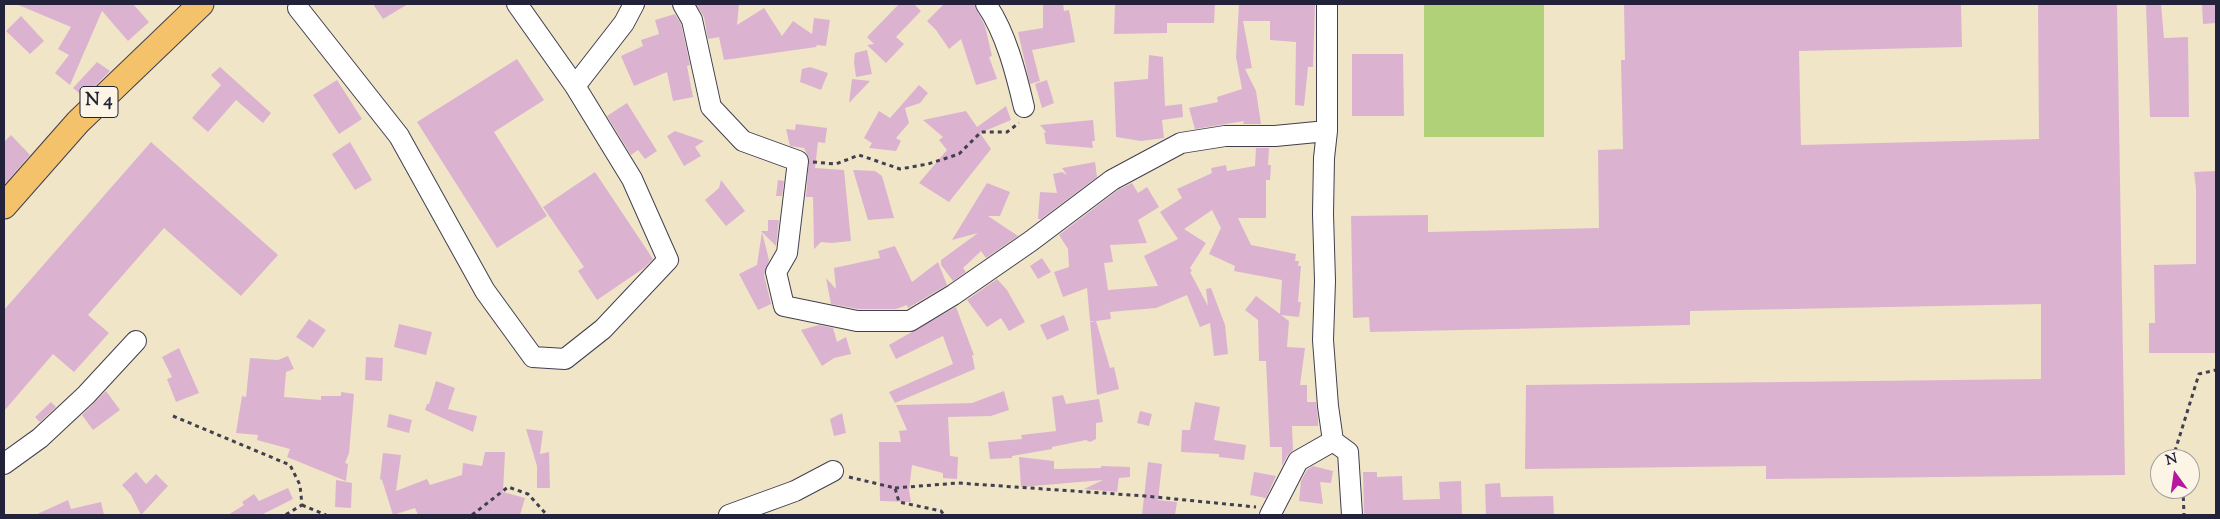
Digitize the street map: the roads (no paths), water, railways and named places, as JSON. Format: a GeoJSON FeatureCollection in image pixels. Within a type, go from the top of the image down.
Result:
{"type":"FeatureCollection","features":[{"type":"Feature","properties":{"kind":"main road","name":"N 4"},"geometry":{"type":"LineString","coordinates":[[4,206],[78,122],[201,4]]}},
{"type":"Feature","properties":{"kind":"street"},"geometry":{"type":"LineString","coordinates":[[298,8],[399,136],[485,290],[533,356],[565,359],[603,329],[668,260],[632,179],[575,86],[518,4]]}},
{"type":"Feature","properties":{"kind":"street"},"geometry":{"type":"LineString","coordinates":[[575,86],[624,23],[634,4]]}},
{"type":"Feature","properties":{"kind":"street"},"geometry":{"type":"LineString","coordinates":[[683,4],[692,20],[711,106],[743,141],[798,161],[787,253],[776,272],[784,306],[857,321],[910,321],[953,295],[1031,241],[1112,180],[1181,143],[1225,136],[1275,136],[1327,131]]}},
{"type":"Feature","properties":{"kind":"street"},"geometry":{"type":"LineString","coordinates":[[986,4],[993,14],[1005,44],[1024,107]]}},
{"type":"Feature","properties":{"kind":"street"},"geometry":{"type":"LineString","coordinates":[[1327,4],[1327,131],[1324,158],[1324,340],[1328,406],[1333,441],[1348,452],[1352,515]]}},
{"type":"Feature","properties":{"kind":"street"},"geometry":{"type":"LineString","coordinates":[[4,464],[40,438],[86,395],[136,341]]}},
{"type":"Feature","properties":{"kind":"street"},"geometry":{"type":"LineString","coordinates":[[1272,512],[1298,461],[1333,441]]}},
{"type":"Feature","properties":{"kind":"street"},"geometry":{"type":"LineString","coordinates":[[729,515],[794,491],[833,471]]}}]}
